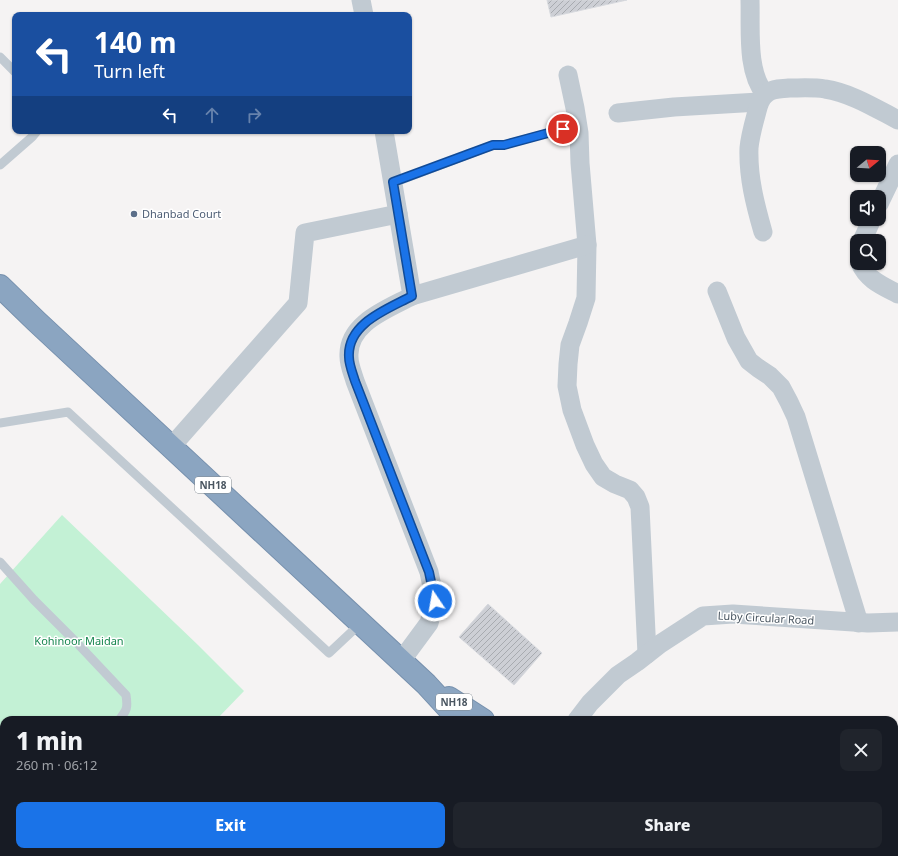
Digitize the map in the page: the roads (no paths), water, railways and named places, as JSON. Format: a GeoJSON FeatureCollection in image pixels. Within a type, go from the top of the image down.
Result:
{"type":"FeatureCollection","features":[{"type":"Feature","properties":{"kind":"highway","name":"NH18"},"geometry":{"type":"LineString","coordinates":[[0,286],[426,684],[455,716]]}},
{"type":"Feature","properties":{"kind":"highway","name":"NH18"},"geometry":{"type":"LineString","coordinates":[[426,684],[477,716]]}},
{"type":"Feature","properties":{"kind":"street"},"geometry":{"type":"LineString","coordinates":[[361,0],[363,12]]}},
{"type":"Feature","properties":{"kind":"street"},"geometry":{"type":"LineString","coordinates":[[750,0],[751,49],[756,80],[760,88],[762,98],[752,128],[749,147],[754,197],[762,232]]}},
{"type":"Feature","properties":{"kind":"street"},"geometry":{"type":"LineString","coordinates":[[568,75],[577,125],[587,245],[586,298],[570,345],[567,386],[572,410],[594,464],[603,477],[630,490],[640,507],[647,654]]}},
{"type":"Feature","properties":{"kind":"street"},"geometry":{"type":"LineString","coordinates":[[618,113],[762,98],[776,89],[796,88],[825,89],[844,94],[898,120]]}},
{"type":"Feature","properties":{"kind":"street"},"geometry":{"type":"LineString","coordinates":[[385,134],[412,296]]}},
{"type":"Feature","properties":{"kind":"street"},"geometry":{"type":"LineString","coordinates":[[886,190],[898,164]]}},
{"type":"Feature","properties":{"kind":"street"},"geometry":{"type":"LineString","coordinates":[[171,447],[298,303],[305,233],[398,214]]}},
{"type":"Feature","properties":{"kind":"street"},"geometry":{"type":"LineString","coordinates":[[401,661],[429,623],[435,601],[429,572],[355,381],[349,357],[351,342],[365,323],[376,315],[412,296],[587,245]]}},
{"type":"Feature","properties":{"kind":"street"},"geometry":{"type":"LineString","coordinates":[[864,270],[867,275],[875,282],[898,294]]}},
{"type":"Feature","properties":{"kind":"street"},"geometry":{"type":"LineString","coordinates":[[716,291],[736,338],[749,361],[770,376],[781,387],[796,417],[859,623]]}},
{"type":"Feature","properties":{"kind":"street","name":"Luby Circular Road"},"geometry":{"type":"LineString","coordinates":[[580,716],[590,703],[618,675],[660,644],[703,616],[733,614],[868,624],[898,622]]}},
{"type":"Feature","properties":{"kind":"lane"},"geometry":{"type":"LineString","coordinates":[[0,57],[12,69]]}},
{"type":"Feature","properties":{"kind":"lane"},"geometry":{"type":"LineString","coordinates":[[393,182],[493,145],[504,145],[577,125]]}},
{"type":"Feature","properties":{"kind":"lane"},"geometry":{"type":"LineString","coordinates":[[0,165],[35,134]]}},
{"type":"Feature","properties":{"kind":"lane"},"geometry":{"type":"LineString","coordinates":[[0,423],[68,412],[329,653],[361,623]]}},
{"type":"Feature","properties":{"kind":"lane"},"geometry":{"type":"LineString","coordinates":[[0,562],[34,600],[77,643],[126,696],[128,705],[122,716]]}},
{"type":"Feature","properties":{"kind":"place","name":"Dhanbad Court"},"geometry":{"type":"Point","coordinates":[134,214]}},
{"type":"Feature","properties":{"kind":"park label","name":"Kohinoor Maidan"},"geometry":{"type":"Point","coordinates":[79,641]}}]}
